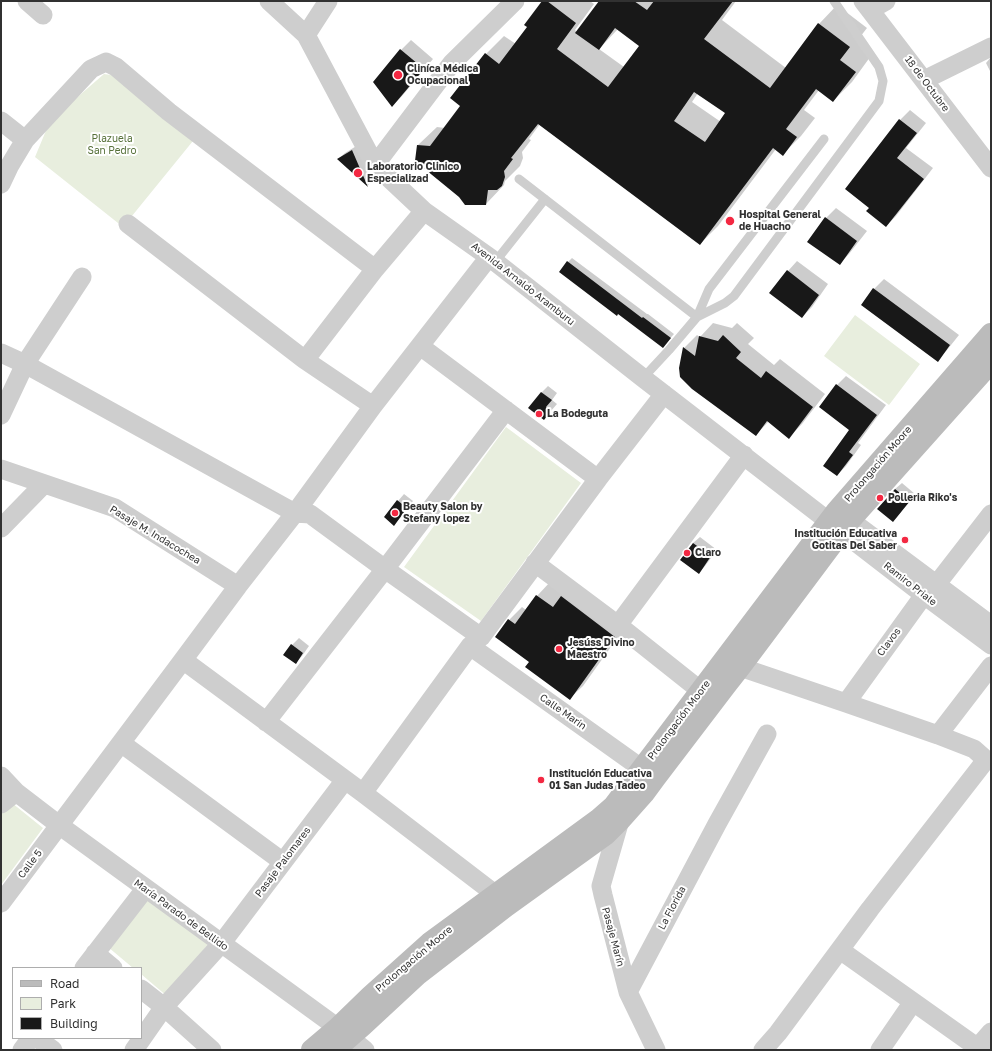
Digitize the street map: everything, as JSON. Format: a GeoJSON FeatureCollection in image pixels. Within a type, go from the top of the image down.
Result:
{"type":"FeatureCollection","features":[{"type":"Feature","properties":{"kind":"street"},"geometry":{"type":"LineString","coordinates":[[27,1],[43,15]]}},
{"type":"Feature","properties":{"kind":"street","name":"Avenida Arnaldo Aramburu"},"geometry":{"type":"LineString","coordinates":[[269,1],[306,35],[375,165],[424,211],[492,259],[642,378],[744,455],[840,521]]}},
{"type":"Feature","properties":{"kind":"street"},"geometry":{"type":"LineString","coordinates":[[306,35],[328,1]]}},
{"type":"Feature","properties":{"kind":"street"},"geometry":{"type":"LineString","coordinates":[[375,165],[452,64],[515,1]]}},
{"type":"Feature","properties":{"kind":"street"},"geometry":{"type":"LineString","coordinates":[[866,6],[886,1]]}},
{"type":"Feature","properties":{"kind":"street","name":"18 de Octubre"},"geometry":{"type":"LineString","coordinates":[[866,6],[924,80],[984,148],[991,168]]}},
{"type":"Feature","properties":{"kind":"street"},"geometry":{"type":"LineString","coordinates":[[924,80],[991,47]]}},
{"type":"Feature","properties":{"kind":"street"},"geometry":{"type":"LineString","coordinates":[[1,184],[25,140],[91,69],[106,62],[116,67],[169,112],[375,269]]}},
{"type":"Feature","properties":{"kind":"street"},"geometry":{"type":"LineString","coordinates":[[1,121],[25,140]]}},
{"type":"Feature","properties":{"kind":"street"},"geometry":{"type":"LineString","coordinates":[[305,360],[375,269],[424,211]]}},
{"type":"Feature","properties":{"kind":"street"},"geometry":{"type":"LineString","coordinates":[[128,224],[305,360],[373,406]]}},
{"type":"Feature","properties":{"kind":"street","name":"Calle 5"},"geometry":{"type":"LineString","coordinates":[[1,903],[238,586],[295,513],[373,406],[420,346],[492,259]]}},
{"type":"Feature","properties":{"kind":"street"},"geometry":{"type":"LineString","coordinates":[[1,415],[26,364],[82,277]]}},
{"type":"Feature","properties":{"kind":"street","name":"Prolongación Moore"},"geometry":{"type":"LineString","coordinates":[[312,1050],[346,1041],[371,996],[430,943],[501,900],[598,820],[617,813],[708,696],[840,521],[991,334]]}},
{"type":"Feature","properties":{"kind":"street"},"geometry":{"type":"LineString","coordinates":[[420,346],[598,479]]}},
{"type":"Feature","properties":{"kind":"street","name":"Calle Marin"},"geometry":{"type":"LineString","coordinates":[[1,353],[26,364],[295,513],[310,514],[385,569],[476,641],[649,773]]}},
{"type":"Feature","properties":{"kind":"street","name":"Prolongación Moore"},"geometry":{"type":"LineString","coordinates":[[708,696],[740,667],[840,521],[991,362]]}},
{"type":"Feature","properties":{"kind":"street"},"geometry":{"type":"LineString","coordinates":[[363,793],[598,479],[664,394]]}},
{"type":"Feature","properties":{"kind":"street"},"geometry":{"type":"LineString","coordinates":[[266,722],[506,410]]}},
{"type":"Feature","properties":{"kind":"street"},"geometry":{"type":"LineString","coordinates":[[618,625],[744,455]]}},
{"type":"Feature","properties":{"kind":"street","name":"Pasaje M. Indacochea"},"geometry":{"type":"LineString","coordinates":[[1,469],[115,508],[238,586]]}},
{"type":"Feature","properties":{"kind":"street"},"geometry":{"type":"LineString","coordinates":[[1,528],[44,484]]}},
{"type":"Feature","properties":{"kind":"street","name":"Clavos"},"geometry":{"type":"LineString","coordinates":[[846,702],[930,590],[991,514]]}},
{"type":"Feature","properties":{"kind":"street","name":"Ramiro Priale"},"geometry":{"type":"LineString","coordinates":[[840,521],[930,590],[991,645]]}},
{"type":"Feature","properties":{"kind":"street"},"geometry":{"type":"LineString","coordinates":[[535,563],[618,625],[708,696]]}},
{"type":"Feature","properties":{"kind":"street","name":"Ramiro Priale"},"geometry":{"type":"LineString","coordinates":[[930,590],[991,626]]}},
{"type":"Feature","properties":{"kind":"street"},"geometry":{"type":"LineString","coordinates":[[183,660],[363,793],[501,900]]}},
{"type":"Feature","properties":{"kind":"street"},"geometry":{"type":"LineString","coordinates":[[938,735],[991,666]]}},
{"type":"Feature","properties":{"kind":"street"},"geometry":{"type":"LineString","coordinates":[[740,667],[846,702],[938,735],[974,749],[983,757],[982,765],[870,909],[778,1033],[763,1050]]}},
{"type":"Feature","properties":{"kind":"street","name":"La Florida"},"geometry":{"type":"LineString","coordinates":[[628,992],[717,824],[767,734]]}},
{"type":"Feature","properties":{"kind":"street"},"geometry":{"type":"LineString","coordinates":[[121,742],[283,862]]}},
{"type":"Feature","properties":{"kind":"street","name":"María Parado de Bellido"},"geometry":{"type":"LineString","coordinates":[[1,776],[16,792],[221,944],[346,1041]]}},
{"type":"Feature","properties":{"kind":"street","name":"Pasaje Palomares"},"geometry":{"type":"LineString","coordinates":[[142,1039],[164,1007],[221,944],[345,780]]}},
{"type":"Feature","properties":{"kind":"street"},"geometry":{"type":"LineString","coordinates":[[1,804],[16,792]]}},
{"type":"Feature","properties":{"kind":"street","name":"Pasaje Marín"},"geometry":{"type":"LineString","coordinates":[[617,813],[601,886],[628,992],[656,1050]]}},
{"type":"Feature","properties":{"kind":"street"},"geometry":{"type":"LineString","coordinates":[[110,967],[89,961],[145,888]]}},
{"type":"Feature","properties":{"kind":"street"},"geometry":{"type":"LineString","coordinates":[[840,950],[979,1049],[991,1032]]}},
{"type":"Feature","properties":{"kind":"street"},"geometry":{"type":"LineString","coordinates":[[142,990],[164,1007],[212,1050]]}},
{"type":"Feature","properties":{"kind":"street"},"geometry":{"type":"LineString","coordinates":[[880,1050],[913,1002]]}},
{"type":"Feature","properties":{"kind":"street"},"geometry":{"type":"LineString","coordinates":[[22,1050],[30,1039]]}},
{"type":"Feature","properties":{"kind":"street"},"geometry":{"type":"LineString","coordinates":[[38,1039],[53,1050]]}},
{"type":"Feature","properties":{"kind":"street","name":"Pasaje Palomares"},"geometry":{"type":"LineString","coordinates":[[134,1050],[142,1039]]}},
{"type":"Feature","properties":{"kind":"lane"},"geometry":{"type":"LineString","coordinates":[[697,317],[734,296],[879,101],[883,81],[879,67],[834,1]]}},
{"type":"Feature","properties":{"kind":"lane"},"geometry":{"type":"LineString","coordinates":[[642,378],[670,350],[697,317],[710,289],[824,138]]}},
{"type":"Feature","properties":{"kind":"lane"},"geometry":{"type":"LineString","coordinates":[[519,178],[697,317]]}},
{"type":"Feature","properties":{"kind":"lane"},"geometry":{"type":"LineString","coordinates":[[492,259],[545,199]]}},
{"type":"Feature","properties":{"kind":"green space","name":"Plazuela San Pedro"},"geometry":{"type":"Polygon","coordinates":[[[104,74],[118,76],[197,136],[123,227],[35,157],[50,121],[104,74]]]}},
{"type":"Feature","properties":{"kind":"green space"},"geometry":{"type":"Polygon","coordinates":[[[855,315],[920,364],[889,405],[824,356],[855,315]]]}},
{"type":"Feature","properties":{"kind":"green space"},"geometry":{"type":"Polygon","coordinates":[[[506,427],[581,483],[481,621],[404,567],[506,427]]]}},
{"type":"Feature","properties":{"kind":"green space"},"geometry":{"type":"Polygon","coordinates":[[[12,803],[43,828],[1,885],[1,812],[12,803]]]}},
{"type":"Feature","properties":{"kind":"green space"},"geometry":{"type":"Polygon","coordinates":[[[146,897],[208,944],[168,997],[142,975],[142,967],[132,967],[108,947],[146,897]]]}},
{"type":"Feature","properties":{"kind":"building"},"geometry":{"type":"Polygon","coordinates":[[[542,1],[547,1],[576,23],[557,49],[608,87],[639,46],[615,28],[599,50],[575,33],[599,1],[634,1],[647,10],[654,1],[733,1],[704,39],[770,88],[818,23],[850,47],[840,60],[856,72],[833,102],[816,89],[786,129],[797,137],[783,156],[773,148],[700,245],[538,124],[511,158],[513,159],[504,171],[505,177],[502,186],[497,190],[488,190],[486,205],[465,205],[459,197],[415,161],[417,145],[430,146],[460,106],[450,98],[485,53],[499,64],[527,27],[524,25],[542,1]],[[694,92],[674,121],[705,142],[725,113],[694,92]]]}},
{"type":"Feature","properties":{"kind":"building","name":"Cliníca Médica Ocupacional"},"geometry":{"type":"Polygon","coordinates":[[[400,49],[424,69],[392,107],[373,82],[400,49]]]}},
{"type":"Feature","properties":{"kind":"building"},"geometry":{"type":"Polygon","coordinates":[[[899,119],[917,133],[897,158],[924,179],[886,227],[866,211],[869,208],[845,189],[899,119]]]}},
{"type":"Feature","properties":{"kind":"building","name":"Laboratorio Clinico Especializad"},"geometry":{"type":"Polygon","coordinates":[[[352,150],[368,187],[337,159],[352,150]]]}},
{"type":"Feature","properties":{"kind":"building"},"geometry":{"type":"Polygon","coordinates":[[[825,217],[857,241],[840,265],[807,242],[825,217]]]}},
{"type":"Feature","properties":{"kind":"building"},"geometry":{"type":"Polygon","coordinates":[[[567,261],[671,338],[663,348],[618,314],[617,316],[559,272],[567,261]]]}},
{"type":"Feature","properties":{"kind":"building"},"geometry":{"type":"Polygon","coordinates":[[[787,270],[819,295],[802,318],[769,293],[787,270]]]}},
{"type":"Feature","properties":{"kind":"building"},"geometry":{"type":"Polygon","coordinates":[[[873,288],[950,345],[938,362],[861,305],[873,288]]]}},
{"type":"Feature","properties":{"kind":"building"},"geometry":{"type":"Polygon","coordinates":[[[723,335],[741,352],[736,358],[761,378],[766,371],[813,407],[789,439],[767,421],[756,436],[692,389],[680,377],[679,368],[683,347],[695,356],[699,336],[718,341],[723,335]]]}},
{"type":"Feature","properties":{"kind":"building"},"geometry":{"type":"Polygon","coordinates":[[[836,384],[877,415],[849,452],[853,455],[837,476],[823,466],[849,430],[819,407],[836,384]]]}},
{"type":"Feature","properties":{"kind":"building"},"geometry":{"type":"Polygon","coordinates":[[[541,392],[552,400],[546,407],[551,411],[544,420],[528,408],[541,392]]]}},
{"type":"Feature","properties":{"kind":"building"},"geometry":{"type":"Polygon","coordinates":[[[895,489],[910,501],[893,522],[877,509],[895,489]]]}},
{"type":"Feature","properties":{"kind":"building","name":"Beauty Salon by Stefany lopez"},"geometry":{"type":"Polygon","coordinates":[[[397,500],[407,508],[394,526],[384,517],[397,500]]]}},
{"type":"Feature","properties":{"kind":"building"},"geometry":{"type":"Polygon","coordinates":[[[693,543],[711,556],[699,574],[680,560],[693,543]]]}},
{"type":"Feature","properties":{"kind":"building","name":"Jesúss Divino Maestro"},"geometry":{"type":"Polygon","coordinates":[[[536,595],[553,607],[561,596],[615,637],[570,700],[525,667],[529,662],[495,637],[508,619],[515,624],[536,595]]]}},
{"type":"Feature","properties":{"kind":"building"},"geometry":{"type":"Polygon","coordinates":[[[291,644],[303,653],[296,664],[283,655],[291,644]]]}},
{"type":"Feature","properties":{"kind":"place","name":"Cliníca Médica Ocupacional"},"geometry":{"type":"Point","coordinates":[398,75]}},
{"type":"Feature","properties":{"kind":"place","name":"Laboratorio Clinico Especializad"},"geometry":{"type":"Point","coordinates":[358,173]}},
{"type":"Feature","properties":{"kind":"place","name":"Hospital General de Huacho"},"geometry":{"type":"Point","coordinates":[730,221]}},
{"type":"Feature","properties":{"kind":"place","name":"La Bodeguta"},"geometry":{"type":"Point","coordinates":[539,414]}},
{"type":"Feature","properties":{"kind":"place","name":"Polleria Riko's"},"geometry":{"type":"Point","coordinates":[880,498]}},
{"type":"Feature","properties":{"kind":"place","name":"Beauty Salon by Stefany lopez"},"geometry":{"type":"Point","coordinates":[395,513]}},
{"type":"Feature","properties":{"kind":"place","name":"Institución Educativa Gotitas Del Saber"},"geometry":{"type":"Point","coordinates":[905,540]}},
{"type":"Feature","properties":{"kind":"place","name":"Claro"},"geometry":{"type":"Point","coordinates":[687,553]}},
{"type":"Feature","properties":{"kind":"place","name":"Jesúss Divino Maestro"},"geometry":{"type":"Point","coordinates":[559,649]}},
{"type":"Feature","properties":{"kind":"place","name":"Institución Educativa 01 San Judas Tadeo"},"geometry":{"type":"Point","coordinates":[541,780]}}]}
